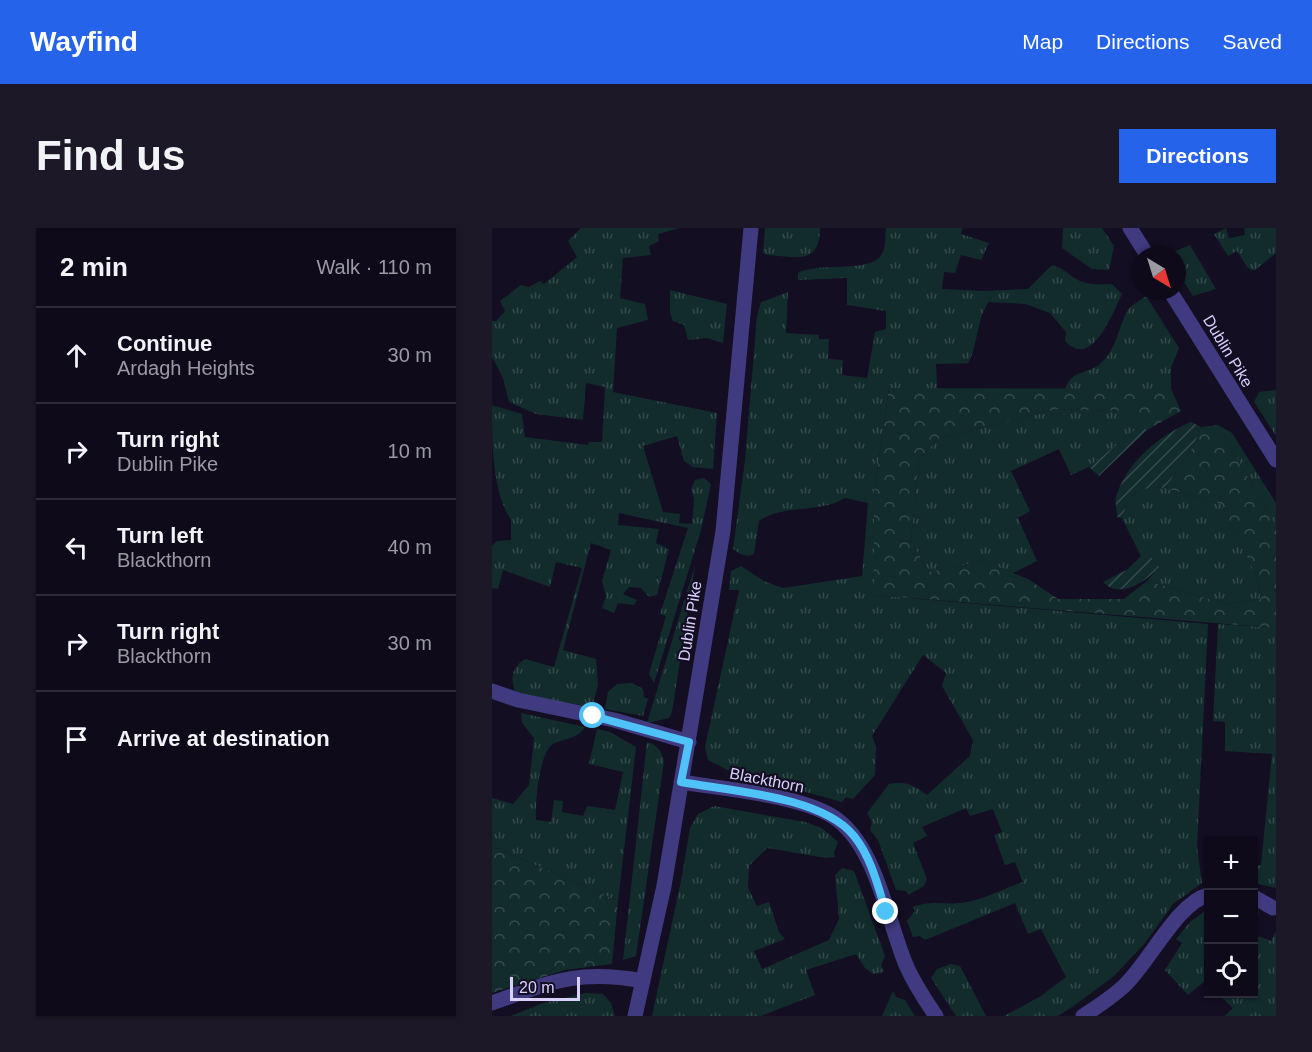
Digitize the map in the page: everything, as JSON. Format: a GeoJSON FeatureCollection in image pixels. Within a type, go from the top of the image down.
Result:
{"type":"FeatureCollection","features":[{"type":"Feature","properties":{"kind":"street","name":"Dublin Pike"},"geometry":{"type":"LineString","coordinates":[[635,1016],[664,886],[723,531],[751,228]]}},
{"type":"Feature","properties":{"kind":"street"},"geometry":{"type":"LineString","coordinates":[[1130,228],[1141,246]]}},
{"type":"Feature","properties":{"kind":"street","name":"Dublin Pike"},"geometry":{"type":"LineString","coordinates":[[1176,300],[1276,460]]}},
{"type":"Feature","properties":{"kind":"street"},"geometry":{"type":"LineString","coordinates":[[492,691],[518,700],[614,720],[689,742]]}},
{"type":"Feature","properties":{"kind":"street","name":"Blackthorn"},"geometry":{"type":"LineString","coordinates":[[681,782],[795,802],[832,816],[846,826],[861,847],[872,872],[906,966],[936,1016]]}},
{"type":"Feature","properties":{"kind":"street"},"geometry":{"type":"LineString","coordinates":[[1083,1016],[1124,986],[1143,966],[1185,910],[1204,899]]}},
{"type":"Feature","properties":{"kind":"street"},"geometry":{"type":"LineString","coordinates":[[1258,899],[1273,908]]}},
{"type":"Feature","properties":{"kind":"street"},"geometry":{"type":"LineString","coordinates":[[492,1004],[540,986],[589,975],[615,976],[643,981]]}},
{"type":"Feature","properties":{"kind":"green space"},"geometry":{"type":"Polygon","coordinates":[[[581,228],[680,228],[658,234],[659,241],[649,246],[651,255],[623,258],[620,298],[645,304],[648,320],[617,328],[613,392],[717,413],[713,469],[693,467],[684,461],[677,436],[643,446],[663,512],[680,514],[679,523],[692,524],[694,499],[691,489],[695,480],[704,478],[711,484],[701,530],[654,683],[649,674],[666,616],[660,614],[688,528],[619,513],[618,525],[659,529],[656,543],[669,549],[657,595],[649,597],[641,588],[629,587],[623,594],[637,600],[634,605],[618,603],[614,613],[602,608],[606,596],[602,581],[611,550],[591,543],[563,650],[596,659],[598,685],[592,707],[516,694],[513,684],[514,670],[525,659],[554,667],[582,568],[556,562],[550,587],[503,570],[498,589],[492,588],[492,546],[497,541],[511,540],[511,520],[500,495],[494,465],[492,405],[522,414],[525,437],[588,445],[589,442],[602,442],[605,387],[586,383],[583,420],[536,414],[509,402],[503,378],[492,357],[492,321],[496,321],[505,311],[500,301],[521,285],[529,287],[540,281],[544,284],[577,257],[568,241],[581,228]]]}},
{"type":"Feature","properties":{"kind":"green space"},"geometry":{"type":"Polygon","coordinates":[[[765,228],[820,228],[819,240],[816,249],[804,256],[767,255],[763,253],[765,228]]]}},
{"type":"Feature","properties":{"kind":"green space"},"geometry":{"type":"Polygon","coordinates":[[[886,228],[963,228],[961,234],[989,243],[981,260],[961,255],[955,273],[944,272],[942,289],[983,291],[1028,289],[1052,265],[1061,268],[1082,282],[1112,284],[1122,294],[1100,336],[1084,349],[1075,348],[1065,341],[1066,332],[1050,313],[1025,304],[989,302],[982,316],[972,356],[968,363],[936,364],[937,389],[889,388],[874,493],[874,595],[1208,624],[1197,847],[1202,883],[1173,904],[1145,943],[1114,976],[1058,1016],[1004,1016],[1041,996],[1066,977],[1041,929],[1028,934],[1015,903],[925,940],[920,936],[913,937],[907,921],[915,911],[913,907],[937,903],[968,902],[1023,882],[1015,862],[1005,865],[994,835],[1002,832],[993,809],[970,816],[966,808],[922,827],[927,836],[913,843],[927,879],[924,886],[908,895],[906,891],[896,890],[878,840],[870,830],[872,822],[867,813],[889,784],[910,785],[927,795],[970,756],[973,740],[942,686],[946,673],[923,655],[872,736],[876,747],[875,775],[853,799],[846,797],[842,802],[788,787],[743,778],[708,760],[705,747],[739,590],[729,590],[731,571],[741,566],[766,582],[783,588],[862,576],[868,503],[845,498],[825,506],[791,510],[769,516],[759,521],[754,554],[741,554],[733,549],[745,460],[757,316],[761,302],[788,292],[786,333],[819,335],[819,339],[829,339],[828,359],[843,360],[842,375],[867,378],[875,332],[886,329],[886,311],[847,305],[847,278],[798,280],[798,273],[818,268],[857,266],[878,259],[884,249],[886,228]]]}},
{"type":"Feature","properties":{"kind":"green space"},"geometry":{"type":"Polygon","coordinates":[[[1063,228],[1102,228],[1114,246],[1109,270],[1092,269],[1062,248],[1063,228]]]}},
{"type":"Feature","properties":{"kind":"green space"},"geometry":{"type":"Polygon","coordinates":[[[1226,228],[1229,238],[1245,235],[1244,228],[1276,228],[1276,253],[1254,271],[1248,268],[1237,251],[1228,256],[1214,234],[1226,228]]]}},
{"type":"Feature","properties":{"kind":"green space"},"geometry":{"type":"Polygon","coordinates":[[[1190,245],[1216,289],[1193,296],[1186,285],[1186,247],[1190,245]]]}},
{"type":"Feature","properties":{"kind":"green space"},"geometry":{"type":"Polygon","coordinates":[[[670,290],[727,304],[723,343],[707,338],[688,340],[684,325],[673,321],[670,313],[670,290]]]}},
{"type":"Feature","properties":{"kind":"green space"},"geometry":{"type":"Polygon","coordinates":[[[1140,300],[1149,300],[1179,348],[1171,368],[1171,389],[1065,389],[1073,377],[1098,365],[1109,354],[1128,310],[1140,300]]]}},
{"type":"Feature","properties":{"kind":"green space"},"geometry":{"type":"Polygon","coordinates":[[[889,388],[1171,389],[1181,411],[1147,430],[1122,411],[1058,409],[938,439],[919,459],[911,541],[929,572],[983,561],[1028,579],[1058,599],[1124,599],[1147,581],[1226,604],[1261,599],[1257,577],[1221,504],[1165,488],[1194,445],[1201,427],[1218,425],[1276,526],[1276,628],[874,595],[874,493],[889,388]]]}},
{"type":"Feature","properties":{"kind":"green space"},"geometry":{"type":"Polygon","coordinates":[[[1276,390],[1276,436],[1254,402],[1259,392],[1276,390]]]}},
{"type":"Feature","properties":{"kind":"green space"},"geometry":{"type":"Polygon","coordinates":[[[1058,409],[1122,411],[1141,425],[1089,467],[1071,475],[1059,449],[1011,471],[1030,511],[1018,518],[1037,561],[1013,573],[983,561],[929,572],[911,541],[919,459],[938,439],[1058,409]]]}},
{"type":"Feature","properties":{"kind":"green space"},"geometry":{"type":"Polygon","coordinates":[[[1191,422],[1201,427],[1194,445],[1165,488],[1148,488],[1136,492],[1122,518],[1117,517],[1116,496],[1122,482],[1137,460],[1146,450],[1168,434],[1191,422]]]}},
{"type":"Feature","properties":{"kind":"green space"},"geometry":{"type":"Polygon","coordinates":[[[1141,425],[1147,430],[1099,476],[1089,467],[1141,425]]]}},
{"type":"Feature","properties":{"kind":"green space"},"geometry":{"type":"Polygon","coordinates":[[[1218,425],[1232,433],[1276,503],[1276,526],[1218,425]]]}},
{"type":"Feature","properties":{"kind":"green space"},"geometry":{"type":"Polygon","coordinates":[[[1143,487],[1165,488],[1221,504],[1257,577],[1261,599],[1226,604],[1147,581],[1159,567],[1151,556],[1141,556],[1122,518],[1129,499],[1143,487]]]}},
{"type":"Feature","properties":{"kind":"green space"},"geometry":{"type":"Polygon","coordinates":[[[1141,556],[1151,556],[1159,567],[1148,578],[1125,589],[1110,587],[1103,582],[1128,569],[1141,556]]]}},
{"type":"Feature","properties":{"kind":"green space"},"geometry":{"type":"Polygon","coordinates":[[[695,565],[672,712],[669,718],[647,723],[695,565]]]}},
{"type":"Feature","properties":{"kind":"green space"},"geometry":{"type":"Polygon","coordinates":[[[1218,624],[1276,628],[1276,888],[1258,884],[1258,865],[1261,865],[1272,754],[1225,751],[1225,722],[1213,721],[1218,624]]]}},
{"type":"Feature","properties":{"kind":"green space"},"geometry":{"type":"Polygon","coordinates":[[[632,683],[643,689],[644,697],[648,699],[643,716],[605,709],[608,692],[617,684],[632,683]]]}},
{"type":"Feature","properties":{"kind":"green space"},"geometry":{"type":"Polygon","coordinates":[[[521,713],[585,727],[578,734],[553,744],[548,749],[541,767],[536,820],[551,822],[554,800],[563,801],[562,812],[583,816],[587,806],[615,810],[623,772],[589,764],[597,729],[610,732],[636,747],[618,901],[492,846],[492,798],[513,804],[529,785],[534,738],[522,723],[521,713]]]}},
{"type":"Feature","properties":{"kind":"green space"},"geometry":{"type":"Polygon","coordinates":[[[647,742],[658,749],[664,761],[636,956],[623,960],[647,742]]]}},
{"type":"Feature","properties":{"kind":"green space"},"geometry":{"type":"Polygon","coordinates":[[[714,806],[805,822],[822,828],[838,842],[834,852],[835,857],[826,858],[767,848],[749,866],[748,888],[757,906],[769,902],[779,932],[785,939],[754,951],[762,969],[829,940],[839,919],[835,875],[842,868],[854,871],[885,956],[881,965],[884,972],[873,974],[865,968],[856,954],[806,970],[815,995],[761,1016],[652,1016],[690,828],[698,814],[714,806]]]}},
{"type":"Feature","properties":{"kind":"green space"},"geometry":{"type":"Polygon","coordinates":[[[492,846],[618,901],[612,964],[565,970],[492,993],[492,846]]]}},
{"type":"Feature","properties":{"kind":"green space"},"geometry":{"type":"Polygon","coordinates":[[[1204,912],[1204,982],[1188,995],[1165,970],[1182,943],[1176,939],[1190,922],[1204,912]]]}},
{"type":"Feature","properties":{"kind":"green space"},"geometry":{"type":"Polygon","coordinates":[[[1276,931],[1276,1016],[1225,1016],[1233,1008],[1222,998],[1258,998],[1258,936],[1271,941],[1276,931]]]}},
{"type":"Feature","properties":{"kind":"green space"},"geometry":{"type":"Polygon","coordinates":[[[951,964],[960,966],[986,1016],[956,1016],[931,978],[937,969],[951,964]]]}},
{"type":"Feature","properties":{"kind":"green space"},"geometry":{"type":"Polygon","coordinates":[[[893,991],[896,997],[905,1000],[915,1016],[882,1016],[893,991]]]}},
{"type":"Feature","properties":{"kind":"green space"},"geometry":{"type":"Polygon","coordinates":[[[586,993],[603,994],[611,1003],[615,1016],[511,1016],[543,1003],[586,993]]]}},
{"type":"Feature","properties":{"kind":"route"},"geometry":{"type":"LineString","coordinates":[[593,716],[689,742],[681,782],[795,802],[832,816],[846,826],[861,847],[886,912]]}}]}
